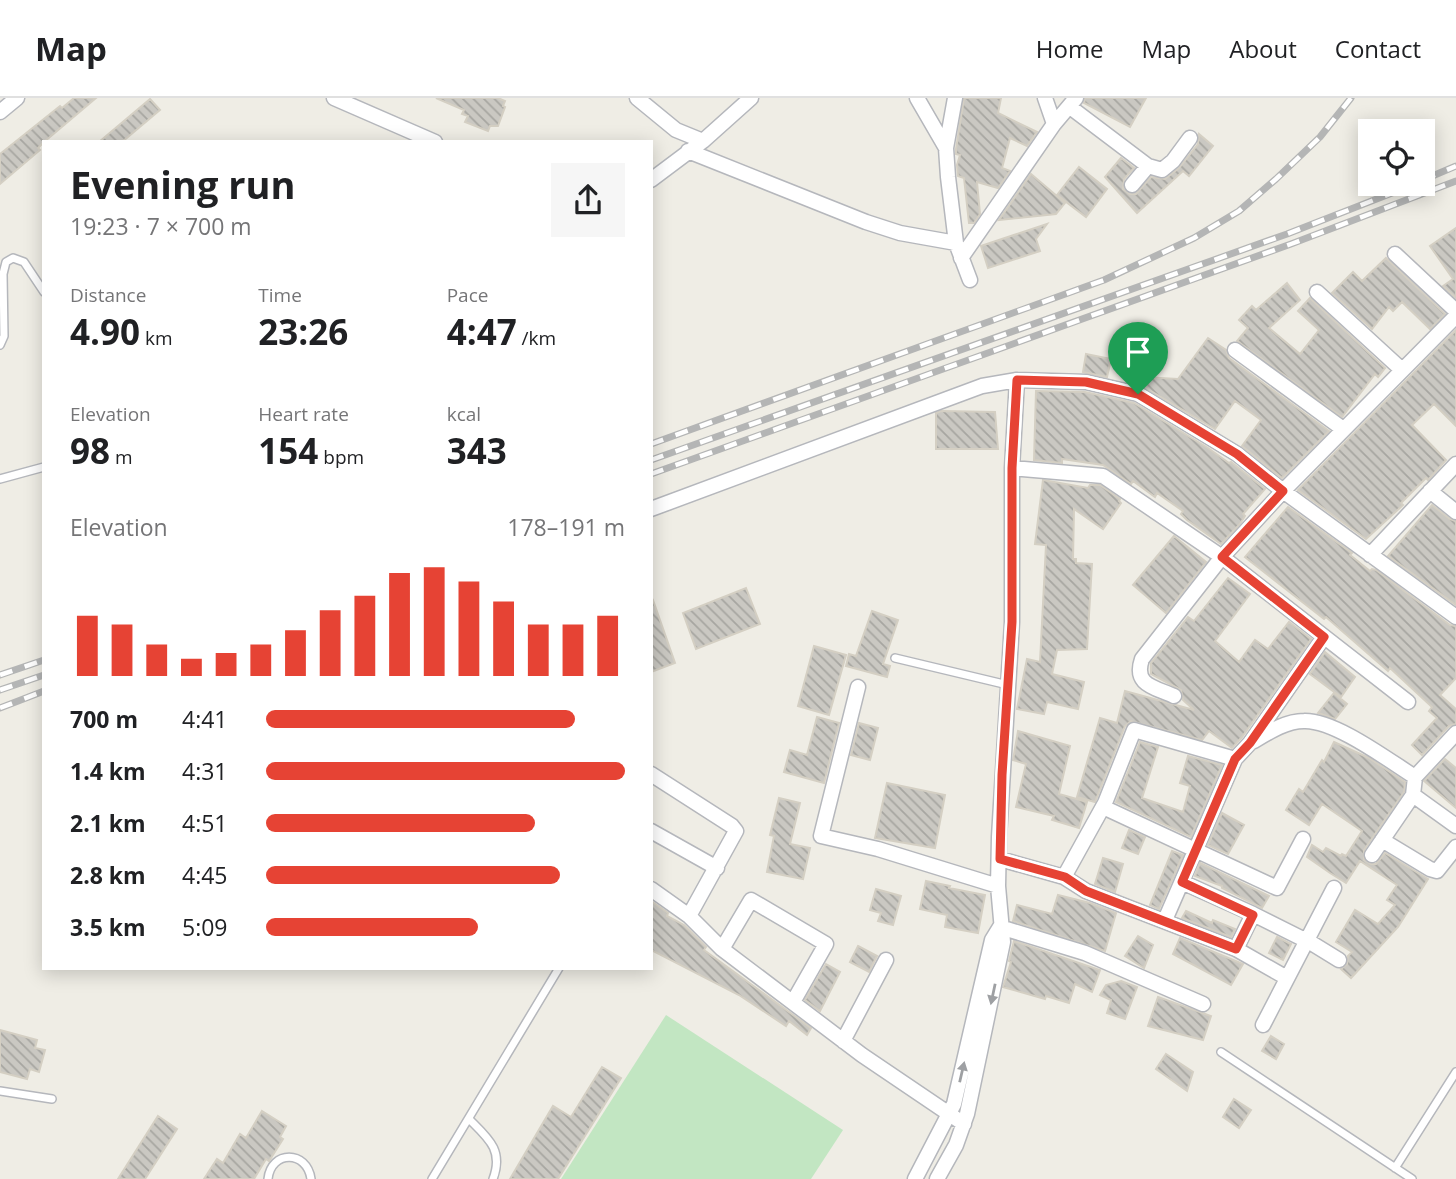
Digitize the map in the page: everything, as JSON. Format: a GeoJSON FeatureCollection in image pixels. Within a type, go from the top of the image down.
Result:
{"type":"FeatureCollection","features":[{"type":"Feature","properties":{"kind":"street"},"geometry":{"type":"LineString","coordinates":[[0,112],[17,98]]}},
{"type":"Feature","properties":{"kind":"street"},"geometry":{"type":"LineString","coordinates":[[334,98],[430,140]]}},
{"type":"Feature","properties":{"kind":"street"},"geometry":{"type":"LineString","coordinates":[[637,98],[676,130],[703,141]]}},
{"type":"Feature","properties":{"kind":"street"},"geometry":{"type":"LineString","coordinates":[[653,178],[703,141],[751,98]]}},
{"type":"Feature","properties":{"kind":"street"},"geometry":{"type":"LineString","coordinates":[[918,98],[946,148]]}},
{"type":"Feature","properties":{"kind":"street"},"geometry":{"type":"LineString","coordinates":[[955,98],[946,148],[956,243],[970,280]]}},
{"type":"Feature","properties":{"kind":"street"},"geometry":{"type":"LineString","coordinates":[[1045,98],[1055,124]]}},
{"type":"Feature","properties":{"kind":"street"},"geometry":{"type":"LineString","coordinates":[[961,258],[1073,102],[1148,166],[1162,170],[1173,161],[1190,138]]}},
{"type":"Feature","properties":{"kind":"street"},"geometry":{"type":"LineString","coordinates":[[688,150],[866,222],[900,233],[956,243]]}},
{"type":"Feature","properties":{"kind":"street"},"geometry":{"type":"LineString","coordinates":[[1132,184],[1148,166]]}},
{"type":"Feature","properties":{"kind":"street"},"geometry":{"type":"LineString","coordinates":[[1174,696],[1139,677],[1142,659],[1222,557],[1456,314],[1395,254]]}},
{"type":"Feature","properties":{"kind":"street"},"geometry":{"type":"LineString","coordinates":[[1317,292],[1402,370]]}},
{"type":"Feature","properties":{"kind":"street"},"geometry":{"type":"LineString","coordinates":[[1235,350],[1343,429]]}},
{"type":"Feature","properties":{"kind":"street"},"geometry":{"type":"LineString","coordinates":[[937,1179],[964,1124],[1003,942],[998,886],[999,837],[1012,622],[1012,468],[1017,380]]}},
{"type":"Feature","properties":{"kind":"street"},"geometry":{"type":"LineString","coordinates":[[653,508],[982,386],[1017,380],[1086,382],[1138,394],[1237,454],[1283,491],[1456,617]]}},
{"type":"Feature","properties":{"kind":"street"},"geometry":{"type":"LineString","coordinates":[[1370,555],[1456,464]]}},
{"type":"Feature","properties":{"kind":"street"},"geometry":{"type":"LineString","coordinates":[[1012,468],[1103,476],[1222,557],[1408,702]]}},
{"type":"Feature","properties":{"kind":"street"},"geometry":{"type":"LineString","coordinates":[[1430,491],[1456,512]]}},
{"type":"Feature","properties":{"kind":"street"},"geometry":{"type":"LineString","coordinates":[[1165,920],[1235,759],[1250,743],[1324,637]]}},
{"type":"Feature","properties":{"kind":"street"},"geometry":{"type":"LineString","coordinates":[[858,687],[821,836],[877,849],[998,886]]}},
{"type":"Feature","properties":{"kind":"street"},"geometry":{"type":"LineString","coordinates":[[1250,743],[1288,724],[1317,722],[1363,744],[1415,777]]}},
{"type":"Feature","properties":{"kind":"street"},"geometry":{"type":"LineString","coordinates":[[1065,877],[1103,807],[1134,730],[1235,759]]}},
{"type":"Feature","properties":{"kind":"street"},"geometry":{"type":"LineString","coordinates":[[1372,855],[1413,795],[1415,777],[1456,733]]}},
{"type":"Feature","properties":{"kind":"street"},"geometry":{"type":"LineString","coordinates":[[653,775],[735,828],[736,834],[689,916]]}},
{"type":"Feature","properties":{"kind":"street"},"geometry":{"type":"LineString","coordinates":[[1413,795],[1456,826]]}},
{"type":"Feature","properties":{"kind":"street"},"geometry":{"type":"LineString","coordinates":[[1103,807],[1277,888],[1303,839]]}},
{"type":"Feature","properties":{"kind":"street"},"geometry":{"type":"LineString","coordinates":[[653,832],[716,867]]}},
{"type":"Feature","properties":{"kind":"street"},"geometry":{"type":"LineString","coordinates":[[1382,840],[1430,870],[1437,871],[1456,847]]}},
{"type":"Feature","properties":{"kind":"street"},"geometry":{"type":"LineString","coordinates":[[1000,859],[1065,877],[1086,891],[1236,949],[1287,978]]}},
{"type":"Feature","properties":{"kind":"street"},"geometry":{"type":"LineString","coordinates":[[1182,882],[1307,941],[1339,960]]}},
{"type":"Feature","properties":{"kind":"street"},"geometry":{"type":"LineString","coordinates":[[1263,1026],[1334,888]]}},
{"type":"Feature","properties":{"kind":"street"},"geometry":{"type":"LineString","coordinates":[[653,890],[689,916],[722,949],[843,1041],[964,1124]]}},
{"type":"Feature","properties":{"kind":"street"},"geometry":{"type":"LineString","coordinates":[[722,949],[751,900],[827,944],[793,1002]]}},
{"type":"Feature","properties":{"kind":"street"},"geometry":{"type":"LineString","coordinates":[[1236,949],[1253,915]]}},
{"type":"Feature","properties":{"kind":"street"},"geometry":{"type":"LineString","coordinates":[[1000,927],[1085,953],[1203,1004]]}},
{"type":"Feature","properties":{"kind":"street"},"geometry":{"type":"LineString","coordinates":[[915,1179],[950,1114],[992,940],[1000,927]]}},
{"type":"Feature","properties":{"kind":"street"},"geometry":{"type":"LineString","coordinates":[[843,1041],[886,960]]}},
{"type":"Feature","properties":{"kind":"lane"},"geometry":{"type":"LineString","coordinates":[[0,345],[4,336],[3,274],[6,262],[13,258],[24,262],[42,289]]}},
{"type":"Feature","properties":{"kind":"lane"},"geometry":{"type":"LineString","coordinates":[[0,479],[42,468]]}},
{"type":"Feature","properties":{"kind":"lane"},"geometry":{"type":"LineString","coordinates":[[895,658],[1008,685]]}},
{"type":"Feature","properties":{"kind":"lane"},"geometry":{"type":"LineString","coordinates":[[432,1179],[558,970]]}},
{"type":"Feature","properties":{"kind":"lane"},"geometry":{"type":"LineString","coordinates":[[1221,1052],[1412,1179]]}},
{"type":"Feature","properties":{"kind":"lane"},"geometry":{"type":"LineString","coordinates":[[1395,1168],[1456,1072]]}},
{"type":"Feature","properties":{"kind":"lane"},"geometry":{"type":"LineString","coordinates":[[0,1091],[52,1099]]}},
{"type":"Feature","properties":{"kind":"lane"},"geometry":{"type":"LineString","coordinates":[[469,1119],[489,1138],[497,1153],[498,1166],[493,1179]]}},
{"type":"Feature","properties":{"kind":"lane"},"geometry":{"type":"LineString","coordinates":[[268,1179],[271,1166],[289,1156],[307,1166],[311,1179]]}},
{"type":"Feature","properties":{"kind":"green space"},"geometry":{"type":"Polygon","coordinates":[[[666,1015],[843,1130],[811,1179],[561,1179],[666,1015]]]}},
{"type":"Feature","properties":{"kind":"building"},"geometry":{"type":"Polygon","coordinates":[[[74,98],[96,98],[46,140],[42,140],[38,148],[40,150],[0,184],[0,154],[60,106],[62,108],[74,98]]]}},
{"type":"Feature","properties":{"kind":"building"},"geometry":{"type":"Polygon","coordinates":[[[436,98],[498,98],[505,101],[505,107],[498,126],[490,126],[488,131],[465,122],[468,116],[462,114],[464,110],[436,98]]]}},
{"type":"Feature","properties":{"kind":"building"},"geometry":{"type":"Polygon","coordinates":[[[964,98],[1001,98],[998,113],[1037,132],[1027,146],[1010,138],[1002,168],[1010,171],[998,188],[977,182],[980,214],[974,223],[969,223],[964,178],[958,176],[960,155],[956,154],[964,98]]]}},
{"type":"Feature","properties":{"kind":"building"},"geometry":{"type":"Polygon","coordinates":[[[1085,98],[1146,98],[1130,127],[1084,103],[1085,98]]]}},
{"type":"Feature","properties":{"kind":"building"},"geometry":{"type":"Polygon","coordinates":[[[150,99],[160,110],[124,140],[101,140],[150,99]]]}},
{"type":"Feature","properties":{"kind":"building"},"geometry":{"type":"Polygon","coordinates":[[[1199,134],[1213,146],[1189,176],[1183,171],[1137,213],[1105,177],[1121,158],[1134,168],[1124,179],[1123,189],[1130,194],[1136,194],[1151,177],[1165,179],[1179,168],[1198,144],[1199,134]]]}},
{"type":"Feature","properties":{"kind":"building"},"geometry":{"type":"Polygon","coordinates":[[[1079,167],[1107,189],[1086,217],[1057,195],[1079,167]]]}},
{"type":"Feature","properties":{"kind":"building"},"geometry":{"type":"Polygon","coordinates":[[[1031,174],[1065,203],[1056,214],[999,220],[1031,174]]]}},
{"type":"Feature","properties":{"kind":"building"},"geometry":{"type":"Polygon","coordinates":[[[1047,224],[1036,239],[1040,251],[988,268],[981,246],[1047,224]]]}},
{"type":"Feature","properties":{"kind":"building"},"geometry":{"type":"Polygon","coordinates":[[[1456,228],[1456,298],[1443,286],[1453,279],[1430,246],[1456,228]]]}},
{"type":"Feature","properties":{"kind":"building"},"geometry":{"type":"Polygon","coordinates":[[[1386,258],[1445,314],[1430,329],[1402,302],[1393,311],[1389,307],[1372,329],[1332,293],[1353,272],[1362,281],[1386,258]]]}},
{"type":"Feature","properties":{"kind":"building"},"geometry":{"type":"Polygon","coordinates":[[[1287,283],[1300,300],[1269,328],[1300,354],[1319,330],[1298,311],[1310,298],[1385,368],[1378,377],[1375,374],[1342,417],[1237,341],[1248,328],[1239,320],[1252,306],[1256,310],[1287,283]]]}},
{"type":"Feature","properties":{"kind":"building"},"geometry":{"type":"Polygon","coordinates":[[[1456,330],[1456,426],[1434,404],[1412,425],[1446,460],[1366,539],[1298,490],[1456,330]]]}},
{"type":"Feature","properties":{"kind":"building"},"geometry":{"type":"Polygon","coordinates":[[[1208,338],[1226,350],[1229,358],[1329,431],[1282,478],[1242,446],[1261,420],[1235,401],[1215,429],[1139,384],[1144,377],[1178,379],[1208,338]]]}},
{"type":"Feature","properties":{"kind":"building"},"geometry":{"type":"Polygon","coordinates":[[[1086,354],[1111,359],[1107,377],[1083,372],[1086,354]]]}},
{"type":"Feature","properties":{"kind":"building"},"geometry":{"type":"Polygon","coordinates":[[[1036,391],[1085,392],[1134,403],[1231,462],[1265,489],[1243,514],[1245,516],[1240,524],[1221,544],[1187,520],[1181,514],[1183,511],[1157,493],[1155,497],[1103,465],[1062,459],[1062,463],[1034,460],[1036,391]]]}},
{"type":"Feature","properties":{"kind":"building"},"geometry":{"type":"Polygon","coordinates":[[[995,412],[998,449],[936,449],[936,413],[995,412]]]}},
{"type":"Feature","properties":{"kind":"building"},"geometry":{"type":"Polygon","coordinates":[[[1043,480],[1088,488],[1090,485],[1100,485],[1120,499],[1121,503],[1103,529],[1074,509],[1073,559],[1076,559],[1076,563],[1092,564],[1087,649],[1057,650],[1052,674],[1084,682],[1078,709],[1047,702],[1044,714],[1017,709],[1027,659],[1040,662],[1046,545],[1035,544],[1043,480]]]}},
{"type":"Feature","properties":{"kind":"building"},"geometry":{"type":"Polygon","coordinates":[[[1432,505],[1456,521],[1456,605],[1388,556],[1432,505]]]}},
{"type":"Feature","properties":{"kind":"building"},"geometry":{"type":"Polygon","coordinates":[[[1288,507],[1352,553],[1350,555],[1370,571],[1376,570],[1450,625],[1456,626],[1456,678],[1440,695],[1456,709],[1456,724],[1449,726],[1422,755],[1412,745],[1437,718],[1429,711],[1432,707],[1390,668],[1388,671],[1326,617],[1324,619],[1245,557],[1288,507]]]}},
{"type":"Feature","properties":{"kind":"building"},"geometry":{"type":"Polygon","coordinates":[[[1174,536],[1206,562],[1166,613],[1133,585],[1174,536]]]}},
{"type":"Feature","properties":{"kind":"building"},"geometry":{"type":"Polygon","coordinates":[[[1228,578],[1250,594],[1215,641],[1239,662],[1255,640],[1268,649],[1289,622],[1311,639],[1232,748],[1209,731],[1202,740],[1131,721],[1125,726],[1095,802],[1077,797],[1100,718],[1117,723],[1125,691],[1194,710],[1183,700],[1181,690],[1151,674],[1151,663],[1188,617],[1194,621],[1228,578]]]}},
{"type":"Feature","properties":{"kind":"building"},"geometry":{"type":"Polygon","coordinates":[[[746,588],[760,624],[696,649],[683,613],[746,588]]]}},
{"type":"Feature","properties":{"kind":"building"},"geometry":{"type":"Polygon","coordinates":[[[653,600],[675,663],[653,671],[653,600]]]}},
{"type":"Feature","properties":{"kind":"building"},"geometry":{"type":"Polygon","coordinates":[[[872,611],[898,620],[883,664],[890,666],[887,677],[846,666],[849,654],[856,656],[872,611]]]}},
{"type":"Feature","properties":{"kind":"building"},"geometry":{"type":"Polygon","coordinates":[[[814,646],[846,655],[829,715],[798,706],[814,646]]]}},
{"type":"Feature","properties":{"kind":"building"},"geometry":{"type":"Polygon","coordinates":[[[1325,652],[1355,677],[1341,697],[1310,674],[1325,652]]]}},
{"type":"Feature","properties":{"kind":"building"},"geometry":{"type":"Polygon","coordinates":[[[1334,693],[1347,704],[1335,719],[1318,713],[1334,693]]]}},
{"type":"Feature","properties":{"kind":"building"},"geometry":{"type":"Polygon","coordinates":[[[817,717],[839,723],[824,783],[784,772],[790,750],[807,755],[817,717]]]}},
{"type":"Feature","properties":{"kind":"building"},"geometry":{"type":"Polygon","coordinates":[[[859,723],[878,728],[870,760],[851,755],[859,723]]]}},
{"type":"Feature","properties":{"kind":"building"},"geometry":{"type":"Polygon","coordinates":[[[1018,731],[1070,746],[1059,794],[1087,802],[1079,828],[1052,820],[1054,816],[1016,807],[1026,764],[1013,760],[1018,731]]]}},
{"type":"Feature","properties":{"kind":"building"},"geometry":{"type":"Polygon","coordinates":[[[1140,742],[1158,747],[1142,798],[1183,812],[1190,786],[1180,783],[1188,756],[1222,765],[1191,837],[1116,802],[1140,742]]]}},
{"type":"Feature","properties":{"kind":"building"},"geometry":{"type":"Polygon","coordinates":[[[1334,742],[1369,758],[1405,782],[1404,792],[1364,850],[1364,860],[1376,864],[1385,853],[1428,879],[1398,927],[1351,978],[1341,969],[1347,964],[1348,956],[1352,952],[1336,942],[1355,910],[1378,924],[1395,905],[1387,900],[1397,885],[1360,861],[1346,883],[1330,873],[1307,857],[1312,845],[1323,852],[1326,848],[1346,856],[1362,831],[1322,804],[1309,825],[1286,810],[1299,789],[1303,792],[1334,742]]]}},
{"type":"Feature","properties":{"kind":"building"},"geometry":{"type":"Polygon","coordinates":[[[1445,759],[1456,768],[1456,808],[1424,781],[1445,759]]]}},
{"type":"Feature","properties":{"kind":"building"},"geometry":{"type":"Polygon","coordinates":[[[887,783],[945,795],[935,848],[875,838],[887,783]]]}},
{"type":"Feature","properties":{"kind":"building"},"geometry":{"type":"Polygon","coordinates":[[[779,798],[800,803],[790,844],[810,848],[803,879],[767,872],[774,836],[770,835],[779,798]]]}},
{"type":"Feature","properties":{"kind":"building"},"geometry":{"type":"Polygon","coordinates":[[[1222,813],[1244,825],[1228,854],[1208,845],[1222,813]]]}},
{"type":"Feature","properties":{"kind":"building"},"geometry":{"type":"Polygon","coordinates":[[[1129,830],[1145,837],[1138,854],[1122,848],[1129,830]]]}},
{"type":"Feature","properties":{"kind":"building"},"geometry":{"type":"Polygon","coordinates":[[[1172,851],[1183,855],[1159,909],[1150,905],[1172,851]]]}},
{"type":"Feature","properties":{"kind":"building"},"geometry":{"type":"Polygon","coordinates":[[[1103,858],[1123,864],[1115,892],[1095,884],[1103,858]]]}},
{"type":"Feature","properties":{"kind":"building"},"geometry":{"type":"Polygon","coordinates":[[[1200,863],[1269,896],[1262,908],[1222,886],[1195,876],[1200,863]]]}},
{"type":"Feature","properties":{"kind":"building"},"geometry":{"type":"Polygon","coordinates":[[[926,881],[985,895],[978,933],[945,927],[947,915],[920,909],[926,881]]]}},
{"type":"Feature","properties":{"kind":"building"},"geometry":{"type":"Polygon","coordinates":[[[876,889],[901,896],[893,925],[878,921],[881,913],[870,910],[876,889]]]}},
{"type":"Feature","properties":{"kind":"building"},"geometry":{"type":"Polygon","coordinates":[[[1058,895],[1116,913],[1105,951],[1013,921],[1017,905],[1052,914],[1058,895]]]}},
{"type":"Feature","properties":{"kind":"building"},"geometry":{"type":"Polygon","coordinates":[[[653,902],[668,913],[667,916],[684,925],[706,947],[704,950],[811,1028],[807,1035],[789,1021],[786,1026],[739,995],[653,951],[653,902]]]}},
{"type":"Feature","properties":{"kind":"building"},"geometry":{"type":"Polygon","coordinates":[[[1186,911],[1212,923],[1213,920],[1235,929],[1231,937],[1182,918],[1186,911]]]}},
{"type":"Feature","properties":{"kind":"building"},"geometry":{"type":"Polygon","coordinates":[[[1138,936],[1153,945],[1144,968],[1125,956],[1138,936]]]}},
{"type":"Feature","properties":{"kind":"building"},"geometry":{"type":"Polygon","coordinates":[[[1277,937],[1291,944],[1283,960],[1269,953],[1277,937]]]}},
{"type":"Feature","properties":{"kind":"building"},"geometry":{"type":"Polygon","coordinates":[[[1180,938],[1243,964],[1231,985],[1173,954],[1180,938]]]}},
{"type":"Feature","properties":{"kind":"building"},"geometry":{"type":"Polygon","coordinates":[[[1014,941],[1100,970],[1092,992],[1075,984],[1069,1003],[1003,987],[1014,941]]]}},
{"type":"Feature","properties":{"kind":"building"},"geometry":{"type":"Polygon","coordinates":[[[858,946],[877,956],[869,972],[850,962],[858,946]]]}},
{"type":"Feature","properties":{"kind":"building"},"geometry":{"type":"Polygon","coordinates":[[[826,964],[840,972],[820,1011],[805,1000],[826,964]]]}},
{"type":"Feature","properties":{"kind":"building"},"geometry":{"type":"Polygon","coordinates":[[[1121,981],[1137,987],[1125,1019],[1107,1013],[1111,1000],[1100,995],[1106,985],[1121,981]]]}},
{"type":"Feature","properties":{"kind":"building"},"geometry":{"type":"Polygon","coordinates":[[[1158,997],[1211,1016],[1203,1040],[1148,1026],[1158,997]]]}},
{"type":"Feature","properties":{"kind":"building"},"geometry":{"type":"Polygon","coordinates":[[[0,1030],[37,1040],[35,1048],[45,1050],[39,1072],[30,1069],[27,1079],[0,1072],[0,1030]]]}},
{"type":"Feature","properties":{"kind":"building"},"geometry":{"type":"Polygon","coordinates":[[[1271,1036],[1284,1044],[1276,1059],[1262,1051],[1271,1036]]]}},
{"type":"Feature","properties":{"kind":"building"},"geometry":{"type":"Polygon","coordinates":[[[1166,1054],[1193,1072],[1187,1091],[1156,1069],[1166,1054]]]}},
{"type":"Feature","properties":{"kind":"building"},"geometry":{"type":"Polygon","coordinates":[[[602,1067],[621,1078],[558,1179],[510,1179],[553,1106],[571,1117],[602,1067]]]}},
{"type":"Feature","properties":{"kind":"building"},"geometry":{"type":"Polygon","coordinates":[[[1234,1099],[1251,1110],[1239,1128],[1223,1117],[1234,1099]]]}},
{"type":"Feature","properties":{"kind":"building"},"geometry":{"type":"Polygon","coordinates":[[[262,1111],[286,1126],[280,1137],[283,1139],[254,1179],[204,1179],[217,1159],[223,1163],[240,1134],[246,1138],[262,1111]]]}},
{"type":"Feature","properties":{"kind":"building"},"geometry":{"type":"Polygon","coordinates":[[[158,1116],[177,1129],[145,1179],[118,1179],[158,1116]]]}},
{"type":"Feature","properties":{"kind":"railway"},"geometry":{"type":"LineString","coordinates":[[653,443],[1104,280],[1194,238],[1239,211],[1276,179],[1320,137],[1351,98]]}},
{"type":"Feature","properties":{"kind":"railway"},"geometry":{"type":"LineString","coordinates":[[1435,175],[1456,166]]}},
{"type":"Feature","properties":{"kind":"railway"},"geometry":{"type":"LineString","coordinates":[[653,473],[1291,244],[1456,181]]}},
{"type":"Feature","properties":{"kind":"railway"},"geometry":{"type":"LineString","coordinates":[[653,459],[1287,234],[1384,196]]}},
{"type":"Feature","properties":{"kind":"railway"},"geometry":{"type":"LineString","coordinates":[[0,675],[42,661]]}},
{"type":"Feature","properties":{"kind":"railway"},"geometry":{"type":"LineString","coordinates":[[0,690],[42,676]]}},
{"type":"Feature","properties":{"kind":"railway"},"geometry":{"type":"LineString","coordinates":[[0,708],[42,692]]}},
{"type":"Feature","properties":{"kind":"route"},"geometry":{"type":"LineString","coordinates":[[1017,380],[1086,382],[1138,394],[1237,454],[1283,491],[1222,557],[1324,637],[1250,743],[1235,759],[1182,882],[1253,915],[1236,949],[1086,891],[1065,877],[1000,859],[1002,775],[1012,622],[1012,468],[1017,380]]}}]}
